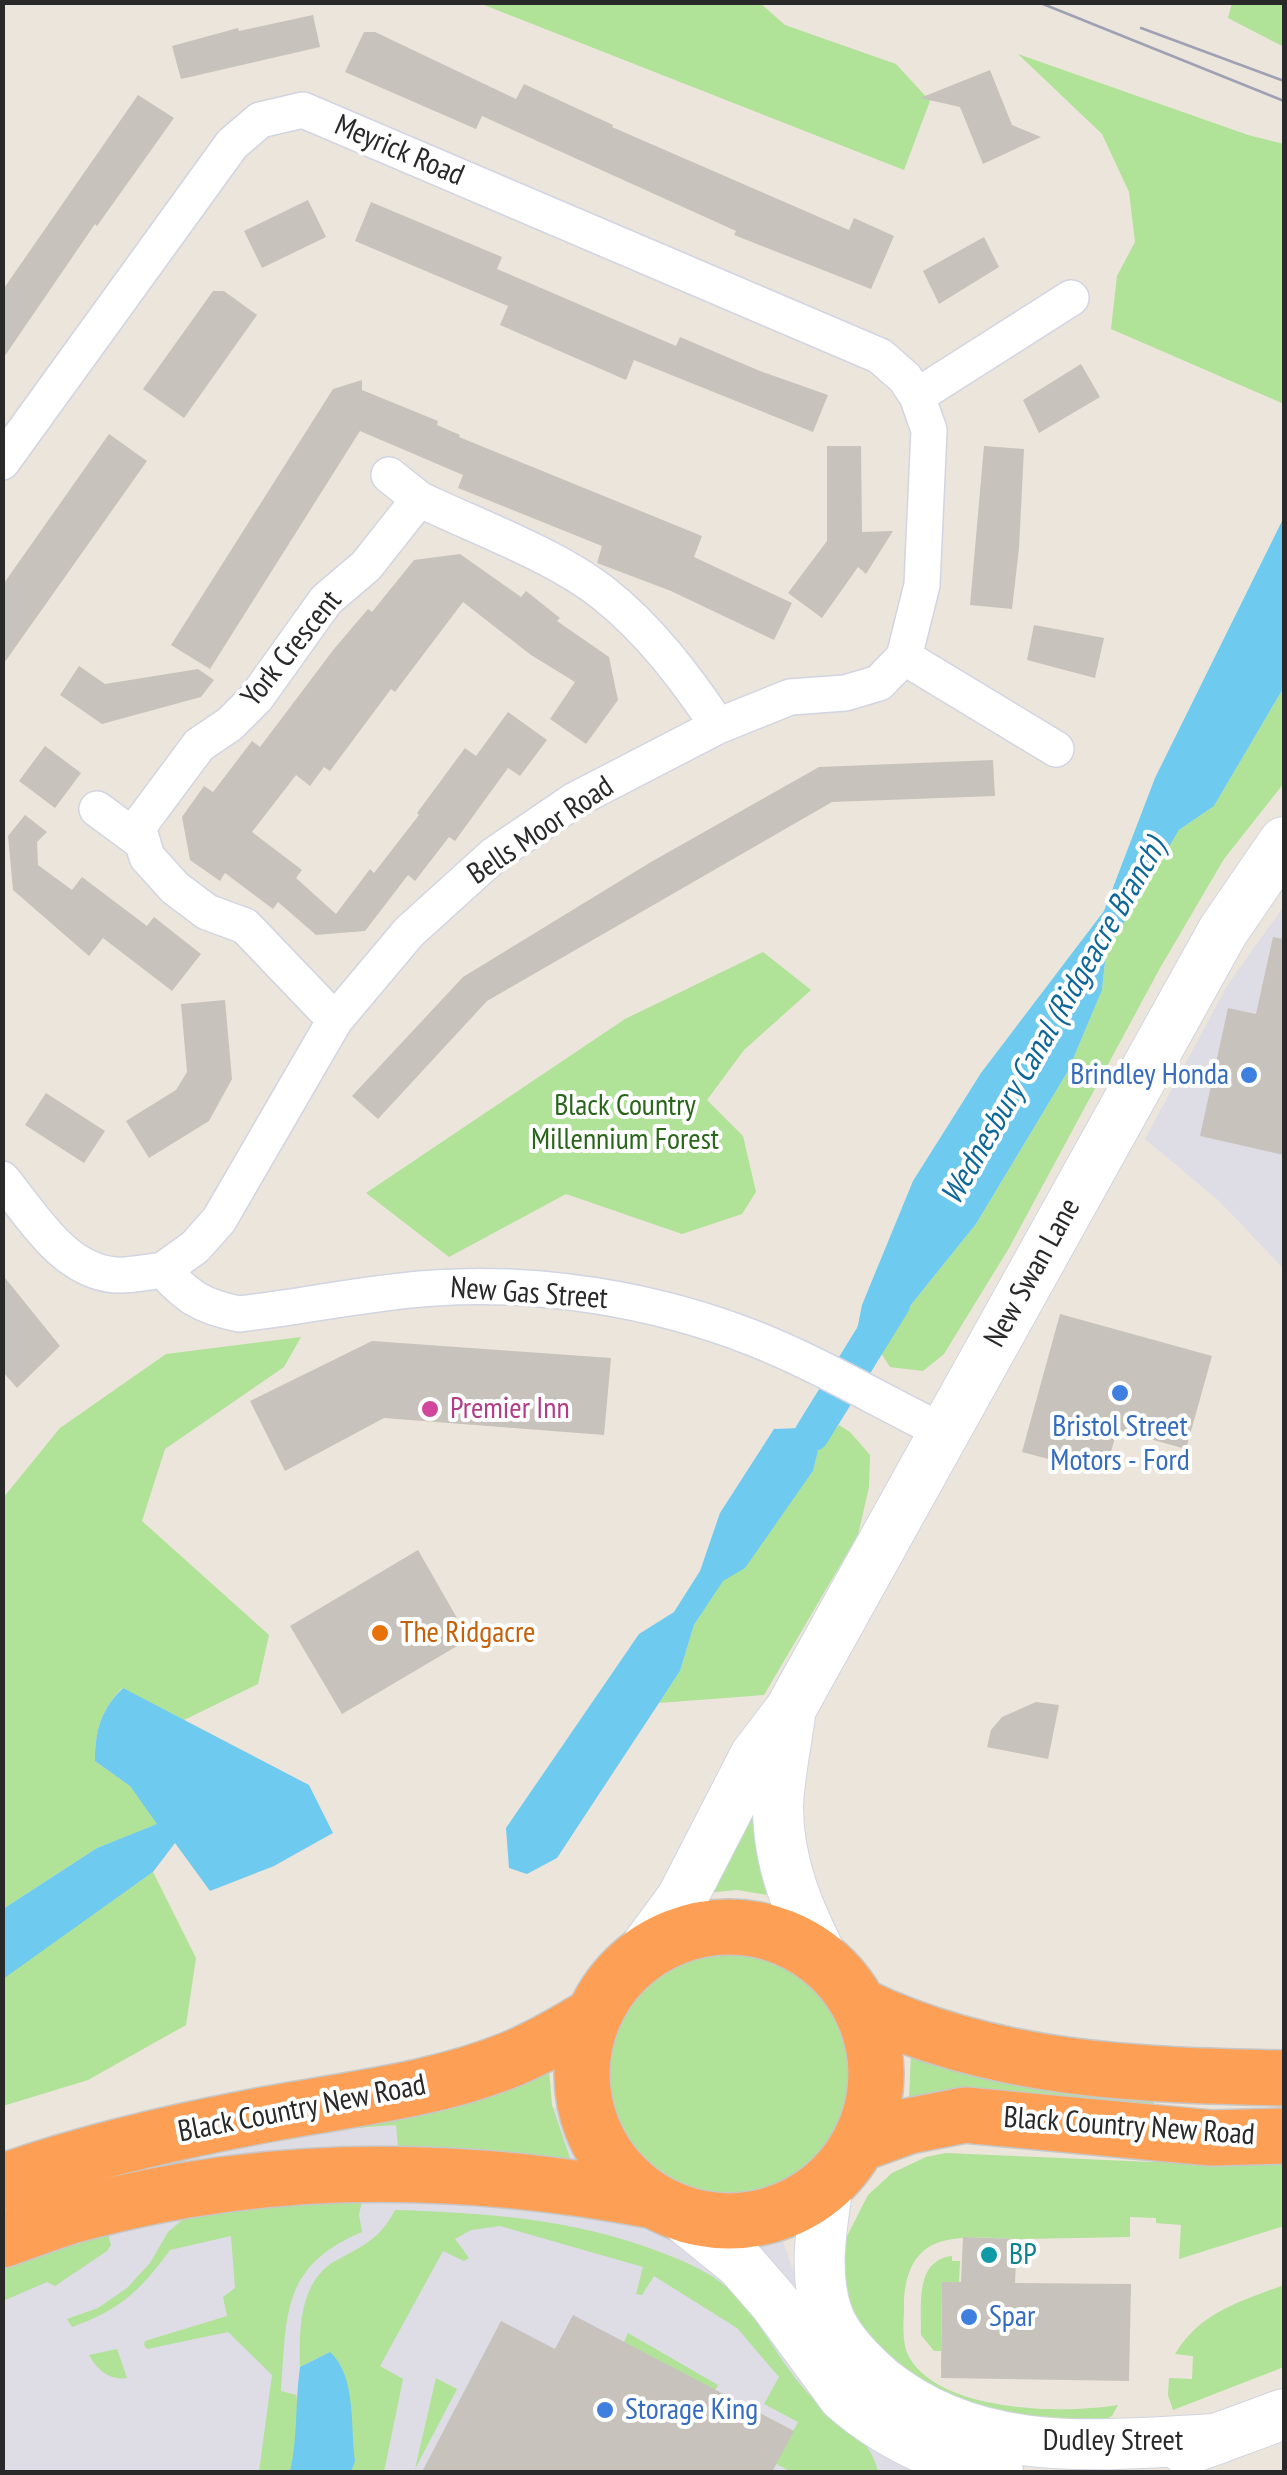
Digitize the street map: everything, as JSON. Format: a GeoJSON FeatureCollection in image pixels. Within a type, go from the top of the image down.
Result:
{"type":"FeatureCollection","features":[{"type":"Feature","properties":{"kind":"highway"},"geometry":{"type":"LineString","coordinates":[[730,1926],[770,1932],[824,1961],[860,2006],[871,2036],[876,2074],[869,2117],[843,2163],[792,2207],[754,2219],[717,2221],[666,2207],[614,2166],[589,2122],[581,2074],[583,2053],[594,2014],[610,1987],[638,1958],[677,1936],[730,1926]]}},
{"type":"Feature","properties":{"kind":"highway","name":"Black Country New Road"},"geometry":{"type":"LineString","coordinates":[[860,2006],[905,2028],[980,2051],[1025,2059],[1143,2075],[1284,2078]]}},
{"type":"Feature","properties":{"kind":"highway","name":"Black Country New Road"},"geometry":{"type":"LineString","coordinates":[[2,2182],[61,2161],[230,2122],[431,2084],[511,2060],[594,2014]]}},
{"type":"Feature","properties":{"kind":"highway","name":"Black Country New Road"},"geometry":{"type":"LineString","coordinates":[[843,2163],[909,2126],[965,2115],[1212,2138],[1284,2136]]}},
{"type":"Feature","properties":{"kind":"highway","name":"Black Country New Road"},"geometry":{"type":"LineString","coordinates":[[2,2240],[82,2213],[256,2180],[390,2172],[598,2190],[666,2207]]}},
{"type":"Feature","properties":{"kind":"main road","name":"New Swan Lane"},"geometry":{"type":"LineString","coordinates":[[638,1958],[682,1898],[755,1756],[790,1710],[1224,931],[1284,842]]}},
{"type":"Feature","properties":{"kind":"main road","name":"New Swan Lane"},"geometry":{"type":"LineString","coordinates":[[790,1710],[778,1806],[782,1852],[794,1901],[824,1961]]}},
{"type":"Feature","properties":{"kind":"main road","name":"Dudley Street"},"geometry":{"type":"LineString","coordinates":[[843,2163],[820,2276],[827,2316],[865,2368],[943,2447]]}},
{"type":"Feature","properties":{"kind":"main road","name":"Dudley Street"},"geometry":{"type":"LineString","coordinates":[[666,2207],[741,2264],[774,2302],[842,2396],[877,2423],[943,2447],[1001,2436],[1106,2464],[1217,2439],[1284,2414]]}},
{"type":"Feature","properties":{"kind":"street","name":"Meyrick Road"},"geometry":{"type":"LineString","coordinates":[[2,462],[232,144],[260,120],[303,110],[880,356],[917,396],[930,430],[922,585],[904,656]]}},
{"type":"Feature","properties":{"kind":"street"},"geometry":{"type":"LineString","coordinates":[[917,396],[1071,298]]}},
{"type":"Feature","properties":{"kind":"street"},"geometry":{"type":"LineString","coordinates":[[389,475],[419,498],[548,560],[602,592],[648,635],[689,682],[718,726]]}},
{"type":"Feature","properties":{"kind":"street","name":"York Crescent"},"geometry":{"type":"LineString","coordinates":[[143,843],[138,827],[169,781],[199,744],[230,724],[256,698],[326,600],[366,566],[419,498]]}},
{"type":"Feature","properties":{"kind":"street"},"geometry":{"type":"LineString","coordinates":[[904,656],[1056,749]]}},
{"type":"Feature","properties":{"kind":"street","name":"Bells Moor Road"},"geometry":{"type":"LineString","coordinates":[[164,1270],[195,1247],[219,1220],[335,1020],[409,932],[494,855],[575,800],[718,726],[790,697],[845,692],[879,683],[904,656]]}},
{"type":"Feature","properties":{"kind":"street"},"geometry":{"type":"LineString","coordinates":[[97,809],[143,843],[147,857],[175,888],[207,912],[245,926],[335,1020]]}},
{"type":"Feature","properties":{"kind":"street"},"geometry":{"type":"LineString","coordinates":[[2,1179],[59,1249],[87,1266],[114,1275],[164,1270]]}},
{"type":"Feature","properties":{"kind":"street","name":"New Gas Street"},"geometry":{"type":"LineString","coordinates":[[164,1270],[189,1298],[238,1314],[434,1288],[518,1288],[600,1295],[749,1336],[944,1432]]}},
{"type":"Feature","properties":{"kind":"shaded area"},"geometry":{"type":"Polygon","coordinates":[[[1284,906],[1284,1269],[1219,1201],[1145,1139],[1228,984],[1284,906]]]}},
{"type":"Feature","properties":{"kind":"shaded area"},"geometry":{"type":"Polygon","coordinates":[[[584,2101],[597,2141],[613,2167],[717,2221],[774,2214],[797,2283],[930,2472],[3,2472],[3,2208],[138,2168],[342,2130],[475,2125],[584,2101]]]}},
{"type":"Feature","properties":{"kind":"green space"},"geometry":{"type":"Polygon","coordinates":[[[479,3],[760,3],[785,25],[896,64],[930,101],[904,170],[479,3]]]}},
{"type":"Feature","properties":{"kind":"green space"},"geometry":{"type":"Polygon","coordinates":[[[1232,3],[1284,3],[1284,47],[1228,18],[1232,3]]]}},
{"type":"Feature","properties":{"kind":"green space"},"geometry":{"type":"Polygon","coordinates":[[[1018,54],[1248,135],[1284,144],[1284,404],[1111,329],[1117,276],[1135,242],[1129,192],[1102,134],[1018,54]]]}},
{"type":"Feature","properties":{"kind":"green space"},"geometry":{"type":"Polygon","coordinates":[[[1284,687],[1284,783],[1224,859],[1160,968],[1009,1248],[944,1354],[923,1371],[890,1367],[877,1347],[976,1224],[1068,1071],[1102,990],[1106,953],[1179,830],[1214,806],[1284,687]]]}},
{"type":"Feature","properties":{"kind":"green space","name":"Black Country Millennium Forest"},"geometry":{"type":"Polygon","coordinates":[[[763,952],[811,990],[744,1050],[707,1100],[743,1136],[756,1192],[742,1214],[682,1234],[566,1194],[449,1257],[366,1193],[625,1019],[763,952]]]}},
{"type":"Feature","properties":{"kind":"green space"},"geometry":{"type":"Polygon","coordinates":[[[301,1337],[284,1367],[165,1449],[142,1521],[269,1635],[258,1684],[184,1720],[122,1688],[101,1722],[95,1761],[130,1786],[158,1824],[97,1848],[3,1909],[3,1498],[60,1428],[166,1354],[301,1337]]]}},
{"type":"Feature","properties":{"kind":"green space"},"geometry":{"type":"Polygon","coordinates":[[[839,1425],[870,1455],[869,1487],[858,1535],[764,1695],[659,1703],[680,1671],[694,1625],[723,1580],[745,1567],[813,1471],[818,1451],[839,1425]]]}},
{"type":"Feature","properties":{"kind":"green space"},"geometry":{"type":"Polygon","coordinates":[[[754,1782],[756,1848],[767,1895],[737,1890],[705,1893],[754,1782]]]}},
{"type":"Feature","properties":{"kind":"green space"},"geometry":{"type":"Polygon","coordinates":[[[153,1872],[196,1958],[186,2025],[88,2080],[3,2106],[2,1979],[153,1872]]]}},
{"type":"Feature","properties":{"kind":"green space"},"geometry":{"type":"Polygon","coordinates":[[[731,1952],[777,1961],[816,1988],[843,2027],[852,2073],[843,2119],[816,2158],[777,2185],[731,2194],[685,2185],[646,2158],[619,2119],[610,2073],[619,2027],[646,1988],[685,1961],[731,1952]]]}},
{"type":"Feature","properties":{"kind":"green space"},"geometry":{"type":"Polygon","coordinates":[[[911,2053],[1155,2091],[1153,2111],[997,2093],[936,2094],[909,2099],[911,2053]]]}},
{"type":"Feature","properties":{"kind":"green space"},"geometry":{"type":"Polygon","coordinates":[[[549,2069],[552,2105],[571,2161],[493,2151],[398,2148],[396,2125],[357,2128],[356,2118],[466,2104],[549,2069]]]}},
{"type":"Feature","properties":{"kind":"green space"},"geometry":{"type":"Polygon","coordinates":[[[946,2153],[1152,2162],[1284,2161],[1284,2226],[1179,2259],[1181,2225],[1156,2223],[1156,2218],[1130,2217],[1130,2237],[964,2238],[942,2241],[918,2256],[905,2288],[904,2332],[909,2357],[925,2376],[975,2399],[1005,2405],[1067,2409],[1118,2405],[1112,2416],[1080,2434],[897,2381],[842,2304],[846,2238],[868,2195],[892,2173],[926,2157],[946,2153]]]}},
{"type":"Feature","properties":{"kind":"green space"},"geometry":{"type":"Polygon","coordinates":[[[362,2200],[362,2232],[316,2260],[293,2295],[281,2391],[296,2395],[298,2403],[290,2472],[259,2472],[272,2375],[228,2332],[147,2349],[144,2345],[145,2341],[227,2316],[223,2297],[235,2288],[231,2236],[170,2250],[149,2277],[116,2306],[72,2327],[67,2319],[98,2308],[127,2288],[150,2263],[168,2232],[187,2216],[362,2200]]]}},
{"type":"Feature","properties":{"kind":"green space"},"geometry":{"type":"Polygon","coordinates":[[[395,2210],[464,2213],[566,2225],[632,2242],[703,2271],[736,2296],[804,2389],[867,2446],[878,2472],[792,2472],[776,2464],[798,2422],[764,2404],[779,2377],[737,2328],[654,2276],[642,2295],[636,2294],[643,2267],[500,2226],[471,2230],[455,2239],[469,2258],[464,2261],[443,2251],[380,2366],[403,2379],[384,2472],[351,2472],[353,2445],[330,2352],[300,2367],[301,2322],[308,2293],[324,2269],[377,2234],[395,2210]]]}},
{"type":"Feature","properties":{"kind":"green space"},"geometry":{"type":"Polygon","coordinates":[[[108,2234],[111,2245],[107,2251],[55,2286],[47,2282],[3,2301],[2,2261],[108,2234]]]}},
{"type":"Feature","properties":{"kind":"green space"},"geometry":{"type":"Polygon","coordinates":[[[952,2256],[952,2261],[960,2261],[959,2282],[942,2282],[941,2351],[934,2351],[921,2335],[923,2286],[931,2266],[952,2256]]]}},
{"type":"Feature","properties":{"kind":"green space"},"geometry":{"type":"Polygon","coordinates":[[[1284,2285],[1284,2367],[1173,2410],[1168,2395],[1169,2378],[1192,2379],[1193,2356],[1175,2354],[1185,2340],[1223,2310],[1284,2285]]]}},
{"type":"Feature","properties":{"kind":"green space"},"geometry":{"type":"Polygon","coordinates":[[[628,2333],[718,2385],[715,2390],[624,2342],[628,2333]]]}},
{"type":"Feature","properties":{"kind":"green space"},"geometry":{"type":"Polygon","coordinates":[[[117,2349],[127,2378],[105,2373],[89,2355],[117,2349]]]}},
{"type":"Feature","properties":{"kind":"green space"},"geometry":{"type":"Polygon","coordinates":[[[436,2378],[457,2389],[415,2469],[436,2378]]]}},
{"type":"Feature","properties":{"kind":"water"},"geometry":{"type":"Polygon","coordinates":[[[1284,517],[1284,687],[1214,806],[1179,830],[1106,953],[1102,990],[1068,1071],[976,1224],[877,1347],[855,1340],[862,1305],[913,1181],[981,1073],[1104,911],[1155,778],[1284,517]]]}},
{"type":"Feature","properties":{"kind":"water"},"geometry":{"type":"Polygon","coordinates":[[[800,1428],[818,1451],[813,1471],[745,1568],[723,1581],[694,1625],[680,1671],[557,1858],[527,1874],[509,1868],[506,1828],[639,1634],[674,1612],[700,1571],[720,1513],[774,1429],[800,1428]]]}},
{"type":"Feature","properties":{"kind":"water"},"geometry":{"type":"Polygon","coordinates":[[[123,1688],[309,1785],[333,1833],[274,1866],[210,1891],[175,1843],[153,1872],[3,1979],[3,1909],[97,1848],[157,1824],[130,1786],[95,1761],[101,1721],[123,1688]]]}},
{"type":"Feature","properties":{"kind":"water"},"geometry":{"type":"Polygon","coordinates":[[[330,2352],[345,2375],[355,2461],[351,2472],[290,2472],[300,2367],[330,2352]]]}},
{"type":"Feature","properties":{"kind":"building"},"geometry":{"type":"Polygon","coordinates":[[[313,15],[320,47],[181,79],[172,46],[238,28],[239,31],[313,15]]]}},
{"type":"Feature","properties":{"kind":"building"},"geometry":{"type":"Polygon","coordinates":[[[364,32],[375,32],[516,99],[524,84],[612,127],[849,230],[854,218],[894,236],[871,289],[734,235],[736,231],[482,116],[476,129],[345,72],[364,32]]]}},
{"type":"Feature","properties":{"kind":"building"},"geometry":{"type":"Polygon","coordinates":[[[990,70],[1012,125],[1041,137],[983,164],[960,107],[920,98],[990,70]]]}},
{"type":"Feature","properties":{"kind":"building"},"geometry":{"type":"Polygon","coordinates":[[[138,95],[174,118],[2,360],[2,291],[138,95]]]}},
{"type":"Feature","properties":{"kind":"building"},"geometry":{"type":"Polygon","coordinates":[[[308,200],[326,237],[262,268],[244,231],[308,200]]]}},
{"type":"Feature","properties":{"kind":"building"},"geometry":{"type":"Polygon","coordinates":[[[371,202],[502,257],[497,269],[676,346],[680,337],[828,395],[813,432],[634,360],[626,380],[500,325],[508,306],[355,241],[371,202]]]}},
{"type":"Feature","properties":{"kind":"building"},"geometry":{"type":"Polygon","coordinates":[[[984,237],[999,267],[939,304],[923,271],[984,237]]]}},
{"type":"Feature","properties":{"kind":"building"},"geometry":{"type":"Polygon","coordinates":[[[213,291],[224,291],[257,315],[184,418],[143,389],[213,291]]]}},
{"type":"Feature","properties":{"kind":"building"},"geometry":{"type":"Polygon","coordinates":[[[1081,364],[1100,397],[1039,433],[1023,400],[1081,364]]]}},
{"type":"Feature","properties":{"kind":"building"},"geometry":{"type":"Polygon","coordinates":[[[362,380],[362,390],[438,421],[437,425],[459,437],[702,536],[694,557],[792,603],[774,640],[671,591],[597,563],[602,546],[458,488],[463,475],[360,431],[210,669],[171,645],[333,389],[362,380]]]}},
{"type":"Feature","properties":{"kind":"building"},"geometry":{"type":"Polygon","coordinates":[[[109,434],[147,461],[2,666],[2,586],[109,434]]]}},
{"type":"Feature","properties":{"kind":"building"},"geometry":{"type":"Polygon","coordinates":[[[827,446],[861,446],[862,532],[893,531],[866,574],[858,567],[822,618],[788,593],[827,541],[827,446]]]}},
{"type":"Feature","properties":{"kind":"building"},"geometry":{"type":"Polygon","coordinates":[[[984,446],[1024,449],[1012,609],[970,605],[984,446]]]}},
{"type":"Feature","properties":{"kind":"building"},"geometry":{"type":"Polygon","coordinates":[[[460,554],[521,597],[526,591],[560,618],[557,621],[609,657],[618,700],[586,744],[550,719],[575,682],[531,655],[463,602],[330,771],[324,767],[310,786],[296,775],[252,832],[302,870],[296,878],[336,914],[370,869],[374,873],[465,748],[476,756],[508,712],[547,740],[520,776],[508,768],[455,841],[449,837],[415,881],[408,875],[365,931],[316,935],[278,902],[273,909],[225,873],[220,881],[190,860],[182,817],[204,786],[213,792],[252,741],[260,747],[334,649],[368,609],[372,612],[414,560],[460,554]]]}},
{"type":"Feature","properties":{"kind":"building"},"geometry":{"type":"Polygon","coordinates":[[[1034,625],[1104,638],[1095,678],[1027,660],[1034,625]]]}},
{"type":"Feature","properties":{"kind":"building"},"geometry":{"type":"Polygon","coordinates":[[[79,666],[105,684],[198,669],[214,680],[201,697],[102,724],[60,695],[79,666]]]}},
{"type":"Feature","properties":{"kind":"building"},"geometry":{"type":"Polygon","coordinates":[[[45,746],[81,773],[55,808],[19,781],[45,746]]]}},
{"type":"Feature","properties":{"kind":"building"},"geometry":{"type":"Polygon","coordinates":[[[993,760],[995,796],[832,802],[487,1001],[378,1119],[352,1096],[463,977],[651,862],[819,767],[993,760]]]}},
{"type":"Feature","properties":{"kind":"building"},"geometry":{"type":"Polygon","coordinates":[[[25,815],[47,832],[37,842],[38,865],[72,890],[82,877],[147,926],[154,917],[201,954],[172,991],[103,938],[89,956],[13,890],[8,836],[25,815]]]}},
{"type":"Feature","properties":{"kind":"building","name":"Brindley Honda"},"geometry":{"type":"Polygon","coordinates":[[[1273,937],[1284,939],[1284,1155],[1200,1136],[1228,1008],[1256,1014],[1273,937]]]}},
{"type":"Feature","properties":{"kind":"building"},"geometry":{"type":"Polygon","coordinates":[[[225,1000],[232,1079],[209,1121],[149,1158],[126,1121],[176,1090],[187,1072],[181,1004],[225,1000]]]}},
{"type":"Feature","properties":{"kind":"building"},"geometry":{"type":"Polygon","coordinates":[[[46,1093],[105,1131],[84,1163],[25,1125],[46,1093]]]}},
{"type":"Feature","properties":{"kind":"building"},"geometry":{"type":"Polygon","coordinates":[[[2,1274],[60,1346],[17,1388],[2,1371],[2,1274]]]}},
{"type":"Feature","properties":{"kind":"building","name":"Bristol Street Motors - Ford"},"geometry":{"type":"Polygon","coordinates":[[[1060,1314],[1212,1356],[1186,1449],[1117,1430],[1105,1474],[1022,1452],[1060,1314]]]}},
{"type":"Feature","properties":{"kind":"building","name":"Premier Inn"},"geometry":{"type":"Polygon","coordinates":[[[372,1341],[611,1358],[604,1435],[384,1418],[285,1471],[250,1401],[372,1341]]]}},
{"type":"Feature","properties":{"kind":"building","name":"The Ridgacre"},"geometry":{"type":"Polygon","coordinates":[[[418,1550],[469,1639],[342,1714],[290,1626],[418,1550]]]}},
{"type":"Feature","properties":{"kind":"building"},"geometry":{"type":"Polygon","coordinates":[[[1036,1702],[1059,1705],[1048,1759],[987,1747],[991,1730],[1002,1717],[1036,1702]]]}},
{"type":"Feature","properties":{"kind":"building","name":"BP"},"geometry":{"type":"Polygon","coordinates":[[[963,2237],[1017,2239],[1015,2283],[1131,2284],[1129,2381],[941,2378],[942,2282],[961,2282],[963,2237]]]}},
{"type":"Feature","properties":{"kind":"building","name":"Storage King"},"geometry":{"type":"Polygon","coordinates":[[[573,2315],[794,2431],[772,2472],[422,2472],[501,2321],[555,2349],[573,2315]]]}},
{"type":"Feature","properties":{"kind":"waterway","name":"Wednesbury Canal (Ridgeacre Branch)"},"geometry":{"type":"LineString","coordinates":[[812,1434],[893,1303]]}},
{"type":"Feature","properties":{"kind":"tram line"},"geometry":{"type":"LineString","coordinates":[[1038,2],[1284,101]]}},
{"type":"Feature","properties":{"kind":"tram line"},"geometry":{"type":"LineString","coordinates":[[1141,28],[1284,81]]}},
{"type":"Feature","properties":{"kind":"place","name":"Brindley Honda"},"geometry":{"type":"Point","coordinates":[1249,1075]}},
{"type":"Feature","properties":{"kind":"place","name":"Bristol Street Motors - Ford"},"geometry":{"type":"Point","coordinates":[1120,1393]}},
{"type":"Feature","properties":{"kind":"place","name":"Premier Inn"},"geometry":{"type":"Point","coordinates":[430,1409]}},
{"type":"Feature","properties":{"kind":"place","name":"The Ridgacre"},"geometry":{"type":"Point","coordinates":[380,1633]}},
{"type":"Feature","properties":{"kind":"place","name":"BP"},"geometry":{"type":"Point","coordinates":[989,2255]}},
{"type":"Feature","properties":{"kind":"place","name":"Spar"},"geometry":{"type":"Point","coordinates":[969,2317]}},
{"type":"Feature","properties":{"kind":"place","name":"Storage King"},"geometry":{"type":"Point","coordinates":[605,2410]}}]}
